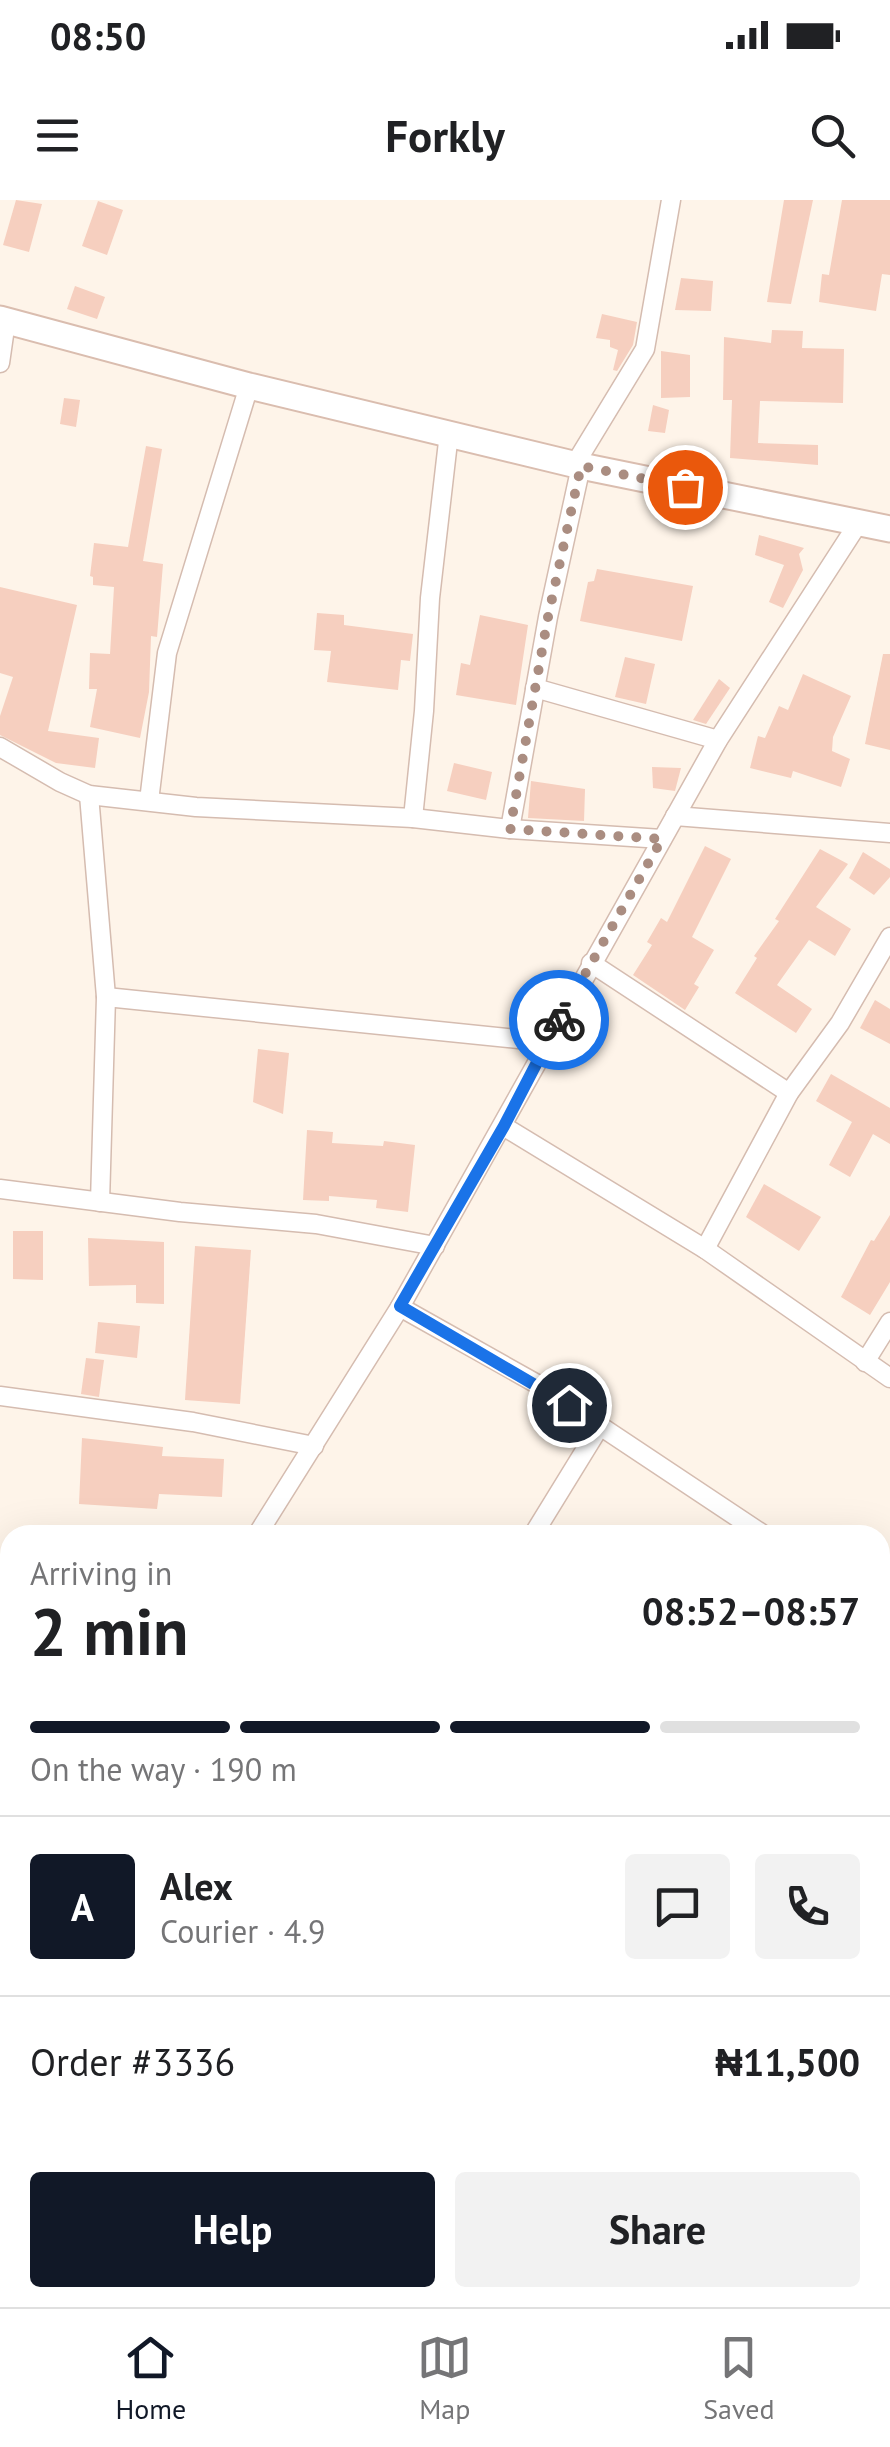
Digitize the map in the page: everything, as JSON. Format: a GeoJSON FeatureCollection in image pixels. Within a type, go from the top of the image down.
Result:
{"type":"FeatureCollection","features":[{"type":"Feature","properties":{"kind":"main road"},"geometry":{"type":"LineString","coordinates":[[3,320],[248,386],[578,465],[890,529]]}},
{"type":"Feature","properties":{"kind":"street"},"geometry":{"type":"LineString","coordinates":[[510,829],[578,465],[645,350],[671,200]]}},
{"type":"Feature","properties":{"kind":"street"},"geometry":{"type":"LineString","coordinates":[[0,363],[3,320]]}},
{"type":"Feature","properties":{"kind":"street"},"geometry":{"type":"LineString","coordinates":[[149,801],[166,653],[248,386]]}},
{"type":"Feature","properties":{"kind":"street"},"geometry":{"type":"LineString","coordinates":[[413,818],[430,598],[449,433]]}},
{"type":"Feature","properties":{"kind":"street"},"geometry":{"type":"LineString","coordinates":[[263,1525],[400,1306],[718,740],[859,522]]}},
{"type":"Feature","properties":{"kind":"street"},"geometry":{"type":"LineString","coordinates":[[536,688],[718,740]]}},
{"type":"Feature","properties":{"kind":"street"},"geometry":{"type":"LineString","coordinates":[[0,747],[89,794],[196,807],[413,818],[662,839]]}},
{"type":"Feature","properties":{"kind":"street"},"geometry":{"type":"LineString","coordinates":[[89,794],[106,998],[100,1202]]}},
{"type":"Feature","properties":{"kind":"street"},"geometry":{"type":"LineString","coordinates":[[675,816],[890,833]]}},
{"type":"Feature","properties":{"kind":"street"},"geometry":{"type":"LineString","coordinates":[[705,1249],[790,1093],[840,1024],[890,936]]}},
{"type":"Feature","properties":{"kind":"street"},"geometry":{"type":"LineString","coordinates":[[592,962],[790,1093]]}},
{"type":"Feature","properties":{"kind":"street"},"geometry":{"type":"LineString","coordinates":[[106,998],[546,1042]]}},
{"type":"Feature","properties":{"kind":"street"},"geometry":{"type":"LineString","coordinates":[[504,1126],[705,1249],[890,1378]]}},
{"type":"Feature","properties":{"kind":"street"},"geometry":{"type":"LineString","coordinates":[[0,1189],[316,1224],[434,1246]]}},
{"type":"Feature","properties":{"kind":"street"},"geometry":{"type":"LineString","coordinates":[[400,1306],[537,1384],[749,1525]]}},
{"type":"Feature","properties":{"kind":"street"},"geometry":{"type":"LineString","coordinates":[[865,1362],[890,1322]]}},
{"type":"Feature","properties":{"kind":"street"},"geometry":{"type":"LineString","coordinates":[[0,1396],[193,1422],[314,1446]]}},
{"type":"Feature","properties":{"kind":"street"},"geometry":{"type":"LineString","coordinates":[[539,1525],[600,1426]]}},
{"type":"Feature","properties":{"kind":"building"},"geometry":{"type":"Polygon","coordinates":[[[16,200],[42,204],[29,252],[3,245],[16,200]]]}},
{"type":"Feature","properties":{"kind":"building"},"geometry":{"type":"Polygon","coordinates":[[[784,200],[813,200],[791,304],[767,302],[784,200]]]}},
{"type":"Feature","properties":{"kind":"building"},"geometry":{"type":"Polygon","coordinates":[[[842,200],[890,200],[890,275],[882,274],[876,311],[819,302],[822,274],[829,275],[842,200]]]}},
{"type":"Feature","properties":{"kind":"building"},"geometry":{"type":"Polygon","coordinates":[[[98,201],[123,210],[107,255],[82,246],[98,201]]]}},
{"type":"Feature","properties":{"kind":"building"},"geometry":{"type":"Polygon","coordinates":[[[681,278],[713,281],[711,311],[675,310],[681,278]]]}},
{"type":"Feature","properties":{"kind":"building"},"geometry":{"type":"Polygon","coordinates":[[[75,286],[105,297],[97,319],[67,309],[75,286]]]}},
{"type":"Feature","properties":{"kind":"building"},"geometry":{"type":"Polygon","coordinates":[[[602,314],[637,322],[633,345],[617,371],[613,370],[618,350],[610,347],[610,340],[596,338],[602,314]]]}},
{"type":"Feature","properties":{"kind":"building"},"geometry":{"type":"Polygon","coordinates":[[[772,330],[803,331],[802,348],[844,349],[843,403],[760,401],[758,443],[818,445],[818,465],[730,458],[732,400],[723,400],[724,337],[771,343],[772,330]]]}},
{"type":"Feature","properties":{"kind":"building"},"geometry":{"type":"Polygon","coordinates":[[[661,351],[690,355],[690,397],[661,398],[661,351]]]}},
{"type":"Feature","properties":{"kind":"building"},"geometry":{"type":"Polygon","coordinates":[[[64,398],[80,400],[76,427],[60,424],[64,398]]]}},
{"type":"Feature","properties":{"kind":"building"},"geometry":{"type":"Polygon","coordinates":[[[653,405],[669,410],[665,433],[648,431],[653,405]]]}},
{"type":"Feature","properties":{"kind":"building"},"geometry":{"type":"Polygon","coordinates":[[[146,446],[162,449],[143,561],[163,564],[157,637],[151,636],[149,692],[140,738],[90,727],[97,689],[89,689],[90,653],[110,654],[114,587],[93,585],[90,576],[94,543],[128,547],[146,446]]]}},
{"type":"Feature","properties":{"kind":"building"},"geometry":{"type":"Polygon","coordinates":[[[759,535],[804,548],[799,554],[803,570],[783,608],[769,602],[784,565],[755,555],[759,535]]]}},
{"type":"Feature","properties":{"kind":"building"},"geometry":{"type":"Polygon","coordinates":[[[597,569],[693,586],[682,641],[580,621],[588,582],[594,581],[597,569]]]}},
{"type":"Feature","properties":{"kind":"building"},"geometry":{"type":"Polygon","coordinates":[[[0,587],[77,605],[48,731],[99,738],[95,768],[56,763],[0,735],[0,716],[13,677],[0,673],[0,587]]]}},
{"type":"Feature","properties":{"kind":"building"},"geometry":{"type":"Polygon","coordinates":[[[317,613],[344,615],[344,625],[413,634],[410,661],[401,660],[398,690],[327,682],[331,651],[314,650],[317,613]]]}},
{"type":"Feature","properties":{"kind":"building"},"geometry":{"type":"Polygon","coordinates":[[[480,615],[528,625],[516,705],[456,695],[461,663],[470,665],[480,615]]]}},
{"type":"Feature","properties":{"kind":"building"},"geometry":{"type":"Polygon","coordinates":[[[883,654],[890,654],[890,750],[865,744],[883,654]]]}},
{"type":"Feature","properties":{"kind":"building"},"geometry":{"type":"Polygon","coordinates":[[[625,657],[655,664],[646,704],[615,697],[625,657]]]}},
{"type":"Feature","properties":{"kind":"building"},"geometry":{"type":"Polygon","coordinates":[[[803,674],[851,696],[833,737],[832,751],[850,759],[841,787],[793,771],[791,778],[750,768],[758,736],[765,738],[779,706],[788,710],[803,674]]]}},
{"type":"Feature","properties":{"kind":"building"},"geometry":{"type":"Polygon","coordinates":[[[719,679],[730,688],[706,724],[693,720],[719,679]]]}},
{"type":"Feature","properties":{"kind":"building"},"geometry":{"type":"Polygon","coordinates":[[[454,763],[492,772],[486,800],[447,791],[454,763]]]}},
{"type":"Feature","properties":{"kind":"building"},"geometry":{"type":"Polygon","coordinates":[[[652,767],[681,768],[675,791],[653,788],[652,767]]]}},
{"type":"Feature","properties":{"kind":"building"},"geometry":{"type":"Polygon","coordinates":[[[531,781],[585,789],[584,821],[528,818],[531,781]]]}},
{"type":"Feature","properties":{"kind":"building"},"geometry":{"type":"Polygon","coordinates":[[[705,846],[731,859],[692,937],[714,950],[694,984],[699,987],[685,1010],[633,975],[652,945],[647,942],[661,918],[667,922],[705,846]]]}},
{"type":"Feature","properties":{"kind":"building"},"geometry":{"type":"Polygon","coordinates":[[[820,849],[848,864],[816,907],[851,929],[835,956],[809,940],[777,985],[812,1009],[796,1033],[735,993],[757,958],[754,956],[779,921],[775,919],[820,849]]]}},
{"type":"Feature","properties":{"kind":"building"},"geometry":{"type":"Polygon","coordinates":[[[863,852],[890,869],[890,877],[874,895],[849,878],[863,852]]]}},
{"type":"Feature","properties":{"kind":"building"},"geometry":{"type":"Polygon","coordinates":[[[875,1000],[890,1009],[890,1044],[860,1028],[875,1000]]]}},
{"type":"Feature","properties":{"kind":"building"},"geometry":{"type":"Polygon","coordinates":[[[258,1049],[289,1053],[283,1114],[253,1102],[258,1049]]]}},
{"type":"Feature","properties":{"kind":"building"},"geometry":{"type":"Polygon","coordinates":[[[831,1074],[890,1108],[890,1144],[873,1134],[850,1177],[829,1165],[852,1122],[816,1101],[831,1074]]]}},
{"type":"Feature","properties":{"kind":"building"},"geometry":{"type":"Polygon","coordinates":[[[307,1130],[333,1132],[332,1143],[383,1146],[384,1141],[415,1145],[408,1212],[376,1208],[377,1200],[329,1196],[329,1201],[303,1200],[307,1130]]]}},
{"type":"Feature","properties":{"kind":"building"},"geometry":{"type":"Polygon","coordinates":[[[764,1184],[821,1217],[799,1251],[746,1217],[764,1184]]]}},
{"type":"Feature","properties":{"kind":"building"},"geometry":{"type":"Polygon","coordinates":[[[890,1215],[890,1282],[870,1315],[841,1297],[871,1240],[890,1215]]]}},
{"type":"Feature","properties":{"kind":"building"},"geometry":{"type":"Polygon","coordinates":[[[13,1231],[43,1231],[43,1280],[13,1279],[13,1231]]]}},
{"type":"Feature","properties":{"kind":"building"},"geometry":{"type":"Polygon","coordinates":[[[88,1238],[164,1242],[164,1304],[136,1303],[136,1285],[89,1286],[88,1238]]]}},
{"type":"Feature","properties":{"kind":"building"},"geometry":{"type":"Polygon","coordinates":[[[195,1246],[251,1250],[240,1404],[185,1400],[195,1246]]]}},
{"type":"Feature","properties":{"kind":"building"},"geometry":{"type":"Polygon","coordinates":[[[98,1322],[140,1326],[137,1358],[95,1353],[98,1322]]]}},
{"type":"Feature","properties":{"kind":"building"},"geometry":{"type":"Polygon","coordinates":[[[86,1358],[104,1360],[99,1397],[81,1394],[86,1358]]]}},
{"type":"Feature","properties":{"kind":"building"},"geometry":{"type":"Polygon","coordinates":[[[82,1438],[163,1447],[162,1456],[224,1459],[222,1497],[159,1494],[157,1509],[79,1504],[82,1438]]]}},
{"type":"Feature","properties":{"kind":"way so far"},"geometry":{"type":"LineString","coordinates":[[559,1020],[662,839],[510,829],[548,617],[581,466],[685,487]]}},
{"type":"Feature","properties":{"kind":"route"},"geometry":{"type":"LineString","coordinates":[[559,1020],[504,1126],[400,1306],[569,1405]]}}]}
